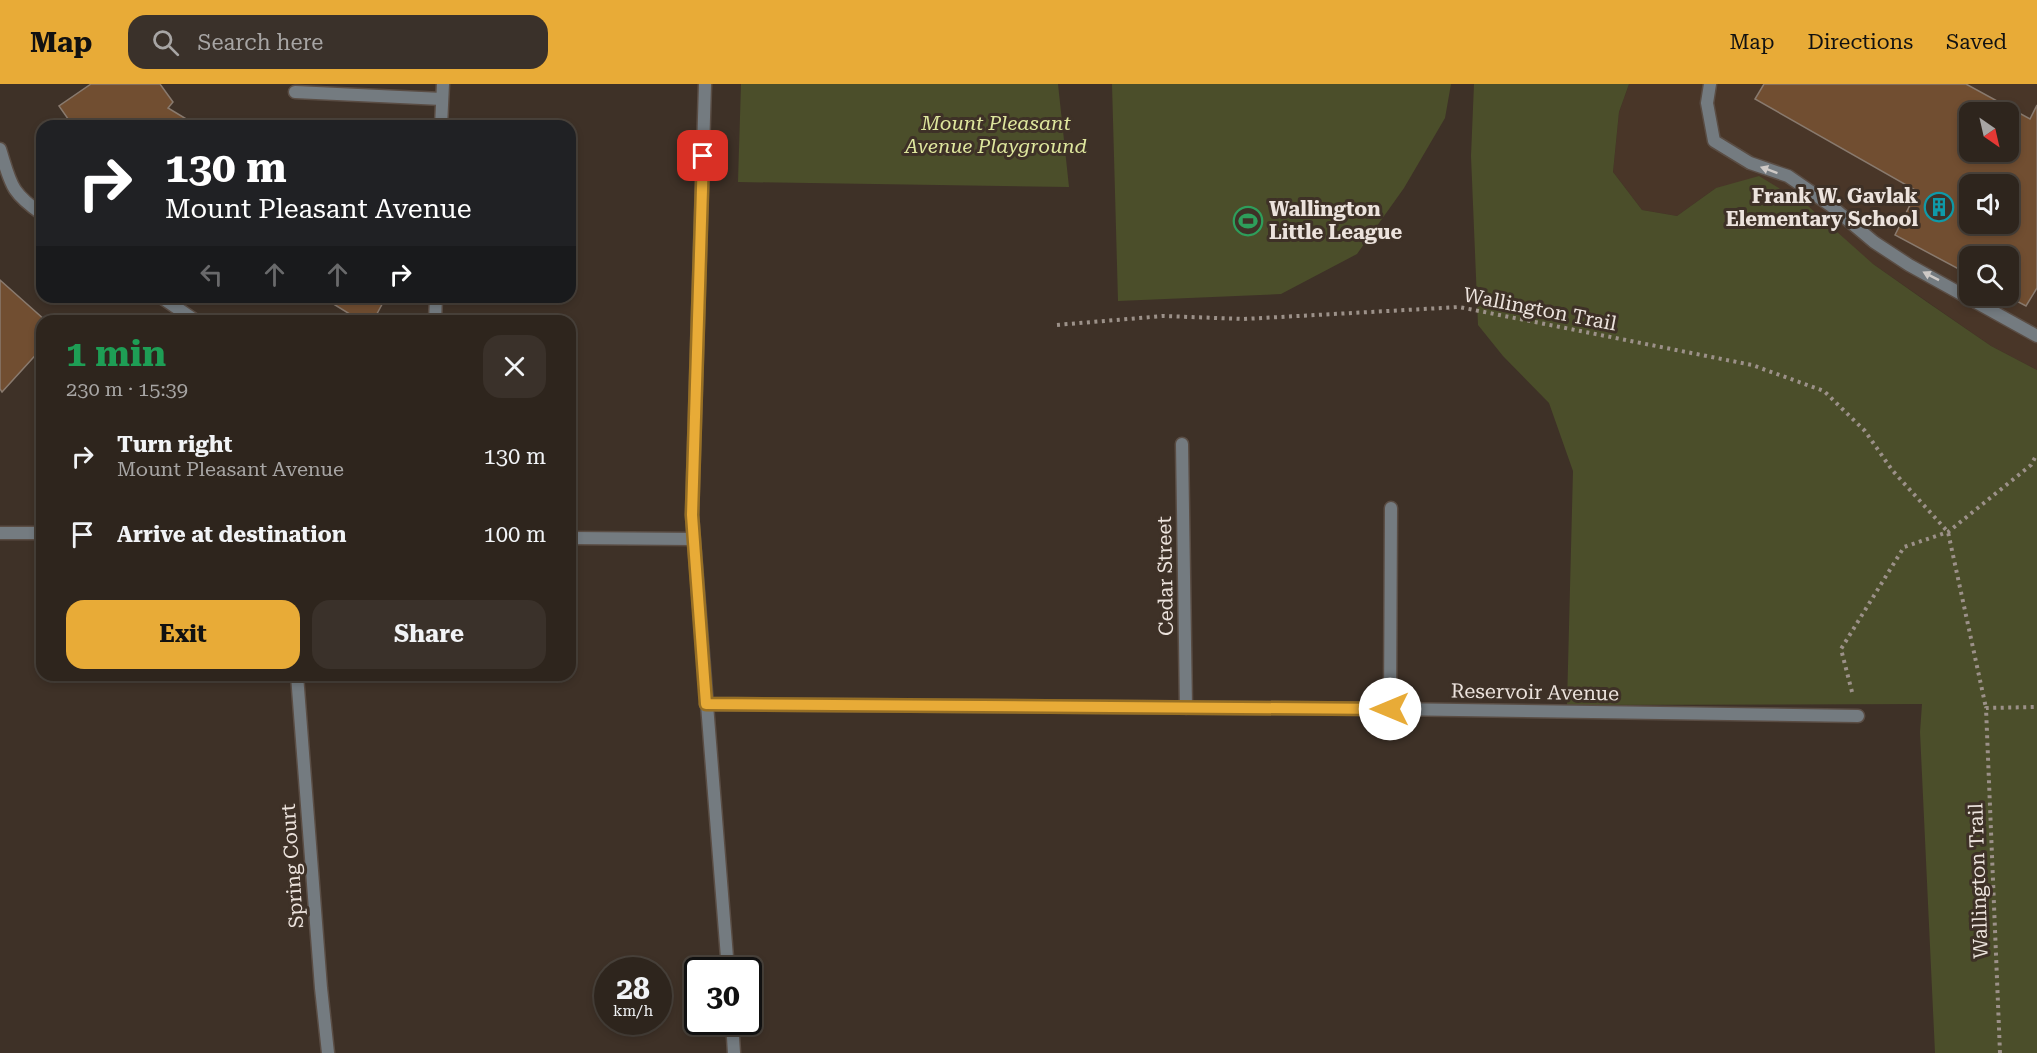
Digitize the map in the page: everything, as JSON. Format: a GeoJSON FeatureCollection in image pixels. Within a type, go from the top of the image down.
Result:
{"type":"FeatureCollection","features":[{"type":"Feature","properties":{"kind":"street"},"geometry":{"type":"LineString","coordinates":[[441,120],[443,84]]}},
{"type":"Feature","properties":{"kind":"street"},"geometry":{"type":"LineString","coordinates":[[705,84],[692,515],[727,957]]}},
{"type":"Feature","properties":{"kind":"street"},"geometry":{"type":"LineString","coordinates":[[1710,84],[1707,103],[1714,141],[1750,163],[1788,176],[1909,265],[2037,336]]}},
{"type":"Feature","properties":{"kind":"street"},"geometry":{"type":"LineString","coordinates":[[296,92],[442,99]]}},
{"type":"Feature","properties":{"kind":"street"},"geometry":{"type":"LineString","coordinates":[[0,149],[14,191],[36,210]]}},
{"type":"Feature","properties":{"kind":"street"},"geometry":{"type":"LineString","coordinates":[[170,303],[187,315]]}},
{"type":"Feature","properties":{"kind":"street","name":"Cedar Street"},"geometry":{"type":"LineString","coordinates":[[1182,444],[1186,708]]}},
{"type":"Feature","properties":{"kind":"street"},"geometry":{"type":"LineString","coordinates":[[1390,709],[1391,508]]}},
{"type":"Feature","properties":{"kind":"street"},"geometry":{"type":"LineString","coordinates":[[0,533],[36,533]]}},
{"type":"Feature","properties":{"kind":"street"},"geometry":{"type":"LineString","coordinates":[[576,538],[693,539]]}},
{"type":"Feature","properties":{"kind":"street","name":"Spring Court"},"geometry":{"type":"LineString","coordinates":[[297,681],[328,1053]]}},
{"type":"Feature","properties":{"kind":"street","name":"Reservoir Avenue"},"geometry":{"type":"LineString","coordinates":[[706,704],[1390,709],[1858,716]]}},
{"type":"Feature","properties":{"kind":"street"},"geometry":{"type":"LineString","coordinates":[[733,1035],[734,1053]]}},
{"type":"Feature","properties":{"kind":"path","name":"Wallington Trail"},"geometry":{"type":"LineString","coordinates":[[1057,325],[1162,316],[1244,319],[1459,307],[1752,365],[1824,391],[1865,431],[1892,470],[1948,532],[1986,708],[2000,1053]]}},
{"type":"Feature","properties":{"kind":"path"},"geometry":{"type":"LineString","coordinates":[[1858,716],[1841,649],[1904,548],[1948,532],[2031,465],[2037,454]]}},
{"type":"Feature","properties":{"kind":"path"},"geometry":{"type":"LineString","coordinates":[[1986,708],[2037,707]]}},
{"type":"Feature","properties":{"kind":"shaded area"},"geometry":{"type":"Polygon","coordinates":[[[1629,84],[2037,84],[2037,370],[1991,346],[1873,264],[1716,188],[1677,216],[1642,210],[1613,172],[1619,112],[1629,84]]]}},
{"type":"Feature","properties":{"kind":"green space","name":"Mount Pleasant Avenue Playground"},"geometry":{"type":"Polygon","coordinates":[[[741,84],[1058,84],[1069,187],[738,182],[741,84]]]}},
{"type":"Feature","properties":{"kind":"green space","name":"Wallington Little League"},"geometry":{"type":"Polygon","coordinates":[[[1112,84],[1451,84],[1445,118],[1404,188],[1357,254],[1281,294],[1118,301],[1112,84]]]}},
{"type":"Feature","properties":{"kind":"green space"},"geometry":{"type":"Polygon","coordinates":[[[1474,84],[1629,84],[1619,112],[1613,172],[1642,210],[1677,216],[1716,188],[1759,176],[1808,206],[1873,264],[1927,302],[1991,346],[2037,370],[2037,1053],[1935,1053],[1920,732],[1922,704],[1567,705],[1573,471],[1549,403],[1503,356],[1478,325],[1471,156],[1474,84]]]}},
{"type":"Feature","properties":{"kind":"building"},"geometry":{"type":"Polygon","coordinates":[[[91,84],[160,84],[173,102],[168,108],[188,120],[69,120],[59,106],[91,84]]]}},
{"type":"Feature","properties":{"kind":"building","name":"Frank W. Gavlak Elementary School"},"geometry":{"type":"Polygon","coordinates":[[[1764,84],[1966,84],[1999,102],[1959,102],[1959,162],[2019,162],[2019,113],[2030,119],[2037,105],[2037,288],[2026,306],[2019,302],[2019,246],[1959,246],[1959,269],[1895,235],[1917,191],[1755,99],[1764,84]]]}},
{"type":"Feature","properties":{"kind":"building"},"geometry":{"type":"Polygon","coordinates":[[[0,280],[39,315],[36,315],[36,355],[2,392],[0,389],[0,280]]]}},
{"type":"Feature","properties":{"kind":"building"},"geometry":{"type":"Polygon","coordinates":[[[332,303],[383,303],[376,315],[351,315],[332,303]]]}},
{"type":"Feature","properties":{"kind":"place","name":"Frank W. Gavlak Elementary School"},"geometry":{"type":"Point","coordinates":[1939,207]}},
{"type":"Feature","properties":{"kind":"place","name":"Wallington Little League"},"geometry":{"type":"Point","coordinates":[1248,221]}},
{"type":"Feature","properties":{"kind":"route"},"geometry":{"type":"LineString","coordinates":[[703,156],[692,515],[706,704],[1390,709]]}}]}
